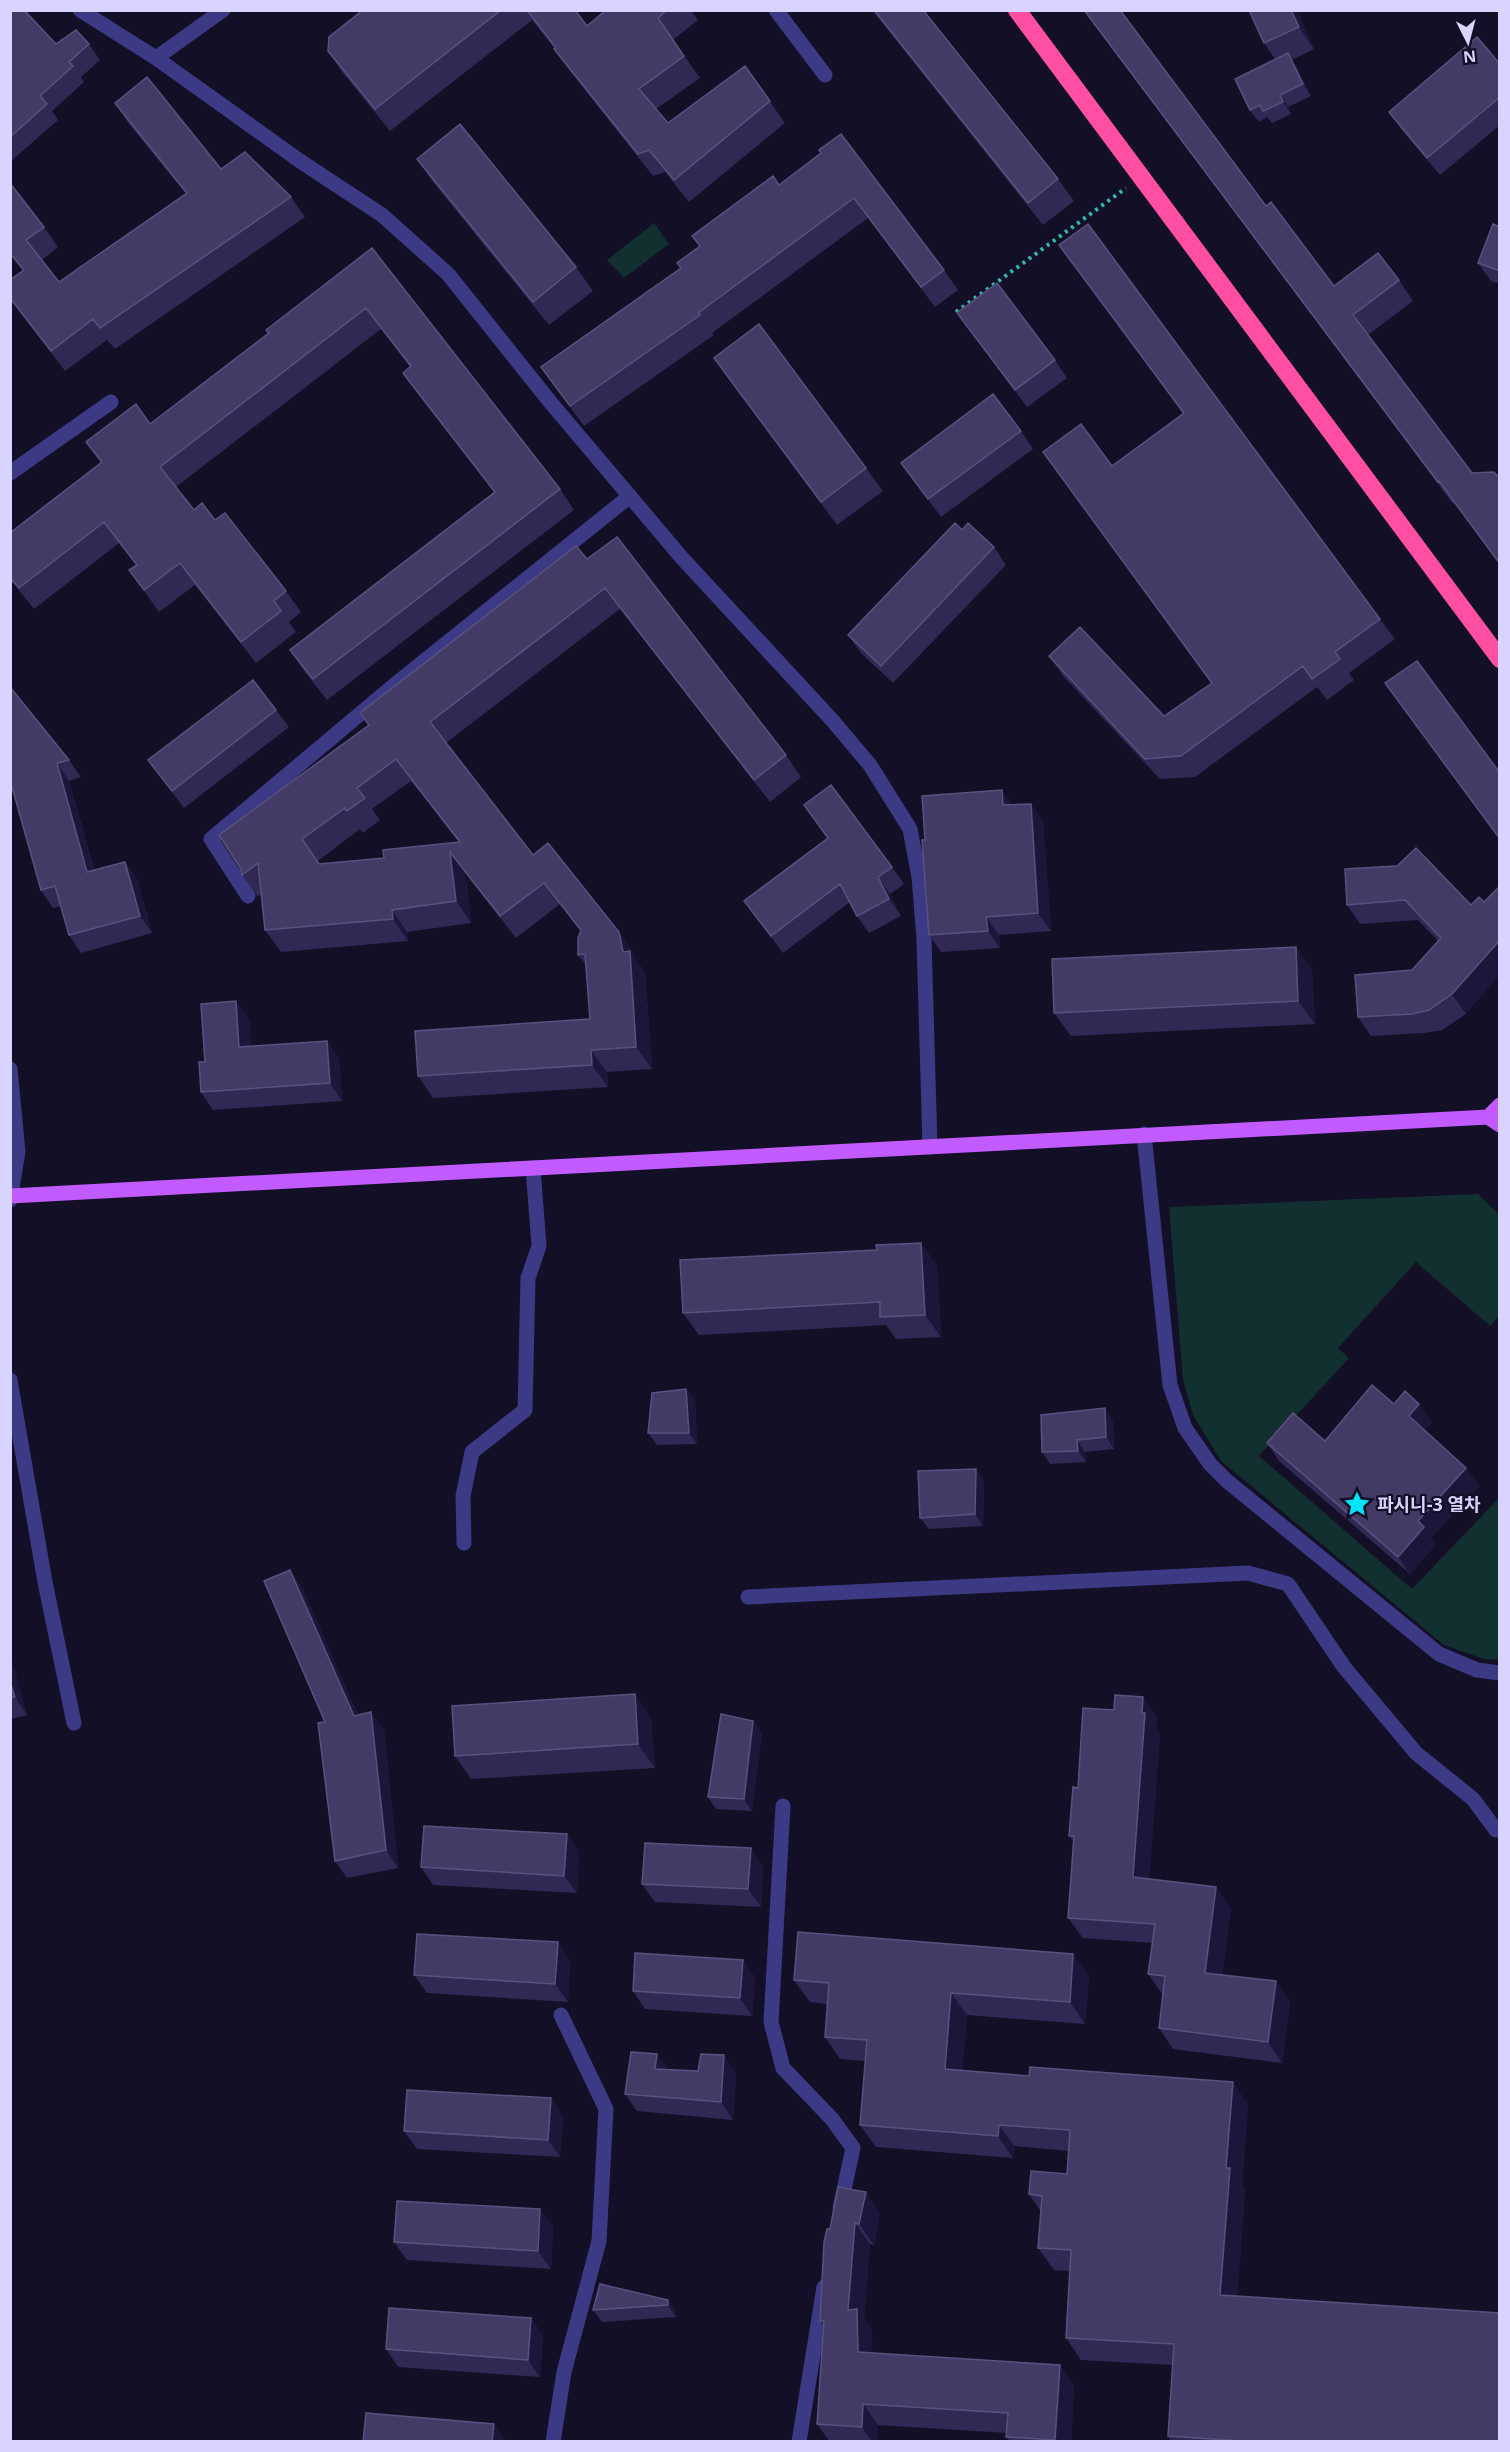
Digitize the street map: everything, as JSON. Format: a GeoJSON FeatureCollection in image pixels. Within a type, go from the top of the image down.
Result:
{"type":"FeatureCollection","features":[{"type":"Feature","properties":{"kind":"highway"},"geometry":{"type":"LineString","coordinates":[[1017,10],[1500,659]]}},
{"type":"Feature","properties":{"kind":"main road"},"geometry":{"type":"LineString","coordinates":[[11,1197],[1144,1134],[1494,1121],[1500,1105]]}},
{"type":"Feature","properties":{"kind":"street"},"geometry":{"type":"LineString","coordinates":[[80,10],[156,58],[300,161],[382,215],[448,274],[551,404],[682,558],[863,756],[910,829],[920,877],[930,1147]]}},
{"type":"Feature","properties":{"kind":"street"},"geometry":{"type":"LineString","coordinates":[[156,58],[223,10]]}},
{"type":"Feature","properties":{"kind":"street"},"geometry":{"type":"LineString","coordinates":[[776,10],[825,75]]}},
{"type":"Feature","properties":{"kind":"street"},"geometry":{"type":"LineString","coordinates":[[10,473],[111,402]]}},
{"type":"Feature","properties":{"kind":"street"},"geometry":{"type":"LineString","coordinates":[[248,897],[211,838],[398,682],[630,496]]}},
{"type":"Feature","properties":{"kind":"street"},"geometry":{"type":"LineString","coordinates":[[10,1069],[18,1152],[11,1197]]}},
{"type":"Feature","properties":{"kind":"street"},"geometry":{"type":"LineString","coordinates":[[1144,1134],[1170,1385],[1185,1428],[1210,1464],[1227,1481],[1439,1654],[1477,1670],[1500,1673]]}},
{"type":"Feature","properties":{"kind":"street"},"geometry":{"type":"LineString","coordinates":[[464,1543],[463,1496],[472,1452],[525,1410],[528,1278],[539,1246],[533,1168]]}},
{"type":"Feature","properties":{"kind":"street"},"geometry":{"type":"LineString","coordinates":[[10,1380],[45,1582],[74,1723]]}},
{"type":"Feature","properties":{"kind":"street"},"geometry":{"type":"LineString","coordinates":[[748,1597],[1248,1573],[1288,1584],[1344,1667],[1416,1753],[1473,1799],[1496,1830],[1500,1830]]}},
{"type":"Feature","properties":{"kind":"street"},"geometry":{"type":"LineString","coordinates":[[783,1806],[771,2022],[783,2068],[832,2119],[853,2148],[838,2217]]}},
{"type":"Feature","properties":{"kind":"street"},"geometry":{"type":"LineString","coordinates":[[553,2442],[564,2372],[600,2241],[606,2109],[561,2015]]}},
{"type":"Feature","properties":{"kind":"street"},"geometry":{"type":"LineString","coordinates":[[799,2442],[826,2275]]}},
{"type":"Feature","properties":{"kind":"path"},"geometry":{"type":"LineString","coordinates":[[956,312],[1141,177]]}},
{"type":"Feature","properties":{"kind":"green space"},"geometry":{"type":"Polygon","coordinates":[[[654,223],[669,244],[624,278],[607,260],[654,223]]]}},
{"type":"Feature","properties":{"kind":"green space"},"geometry":{"type":"Polygon","coordinates":[[[1478,1194],[1499,1214],[1499,1316],[1490,1326],[1416,1262],[1338,1348],[1349,1358],[1259,1456],[1412,1589],[1499,1498],[1499,1660],[1484,1659],[1444,1645],[1221,1461],[1193,1415],[1183,1380],[1169,1207],[1478,1194]]]}},
{"type":"Feature","properties":{"kind":"building"},"geometry":{"type":"Polygon","coordinates":[[[10,10],[24,10],[56,44],[76,30],[89,44],[69,62],[73,66],[40,96],[47,104],[10,137],[10,10]]]}},
{"type":"Feature","properties":{"kind":"building"},"geometry":{"type":"Polygon","coordinates":[[[363,10],[501,10],[375,109],[328,51],[329,37],[363,10]]]}},
{"type":"Feature","properties":{"kind":"building"},"geometry":{"type":"Polygon","coordinates":[[[527,10],[575,10],[587,26],[606,10],[667,10],[658,18],[684,56],[639,89],[668,123],[745,66],[770,101],[674,180],[649,150],[638,154],[554,49],[556,48],[527,10]]]}},
{"type":"Feature","properties":{"kind":"building"},"geometry":{"type":"Polygon","coordinates":[[[874,10],[923,10],[1058,179],[1028,203],[874,10]]]}},
{"type":"Feature","properties":{"kind":"building"},"geometry":{"type":"Polygon","coordinates":[[[1084,10],[1120,10],[1266,206],[1271,202],[1334,286],[1378,253],[1399,280],[1353,315],[1472,473],[1494,472],[1500,479],[1500,564],[1439,481],[1084,10]]]}},
{"type":"Feature","properties":{"kind":"building"},"geometry":{"type":"Polygon","coordinates":[[[1249,10],[1291,10],[1299,27],[1264,43],[1249,10]]]}},
{"type":"Feature","properties":{"kind":"building"},"geometry":{"type":"Polygon","coordinates":[[[1477,37],[1500,64],[1500,97],[1427,158],[1389,112],[1477,37]]]}},
{"type":"Feature","properties":{"kind":"building"},"geometry":{"type":"Polygon","coordinates":[[[1288,53],[1303,84],[1280,95],[1283,102],[1263,111],[1260,105],[1250,110],[1235,79],[1288,53]]]}},
{"type":"Feature","properties":{"kind":"building"},"geometry":{"type":"Polygon","coordinates":[[[147,77],[221,169],[245,152],[291,197],[100,328],[93,319],[51,351],[10,298],[10,280],[24,270],[10,253],[10,183],[44,227],[26,240],[59,282],[187,193],[115,103],[147,77]]]}},
{"type":"Feature","properties":{"kind":"building"},"geometry":{"type":"Polygon","coordinates":[[[460,124],[576,267],[533,302],[417,159],[460,124]]]}},
{"type":"Feature","properties":{"kind":"building"},"geometry":{"type":"Polygon","coordinates":[[[841,134],[944,270],[921,287],[854,198],[698,313],[700,315],[570,406],[541,367],[681,268],[677,263],[700,246],[692,236],[773,176],[779,185],[821,153],[819,150],[841,134]]]}},
{"type":"Feature","properties":{"kind":"building"},"geometry":{"type":"Polygon","coordinates":[[[1088,224],[1380,619],[1335,652],[1340,659],[1312,679],[1303,666],[1181,756],[1145,759],[1049,656],[1080,627],[1164,716],[1212,683],[1043,452],[1081,424],[1112,466],[1184,413],[1059,245],[1088,224]]]}},
{"type":"Feature","properties":{"kind":"building"},"geometry":{"type":"Polygon","coordinates":[[[1493,224],[1500,227],[1500,271],[1478,263],[1493,224]]]}},
{"type":"Feature","properties":{"kind":"building"},"geometry":{"type":"Polygon","coordinates":[[[372,248],[560,489],[313,679],[290,650],[495,492],[403,373],[411,366],[366,308],[160,467],[194,510],[202,503],[215,520],[225,513],[286,591],[274,601],[281,611],[241,642],[180,563],[144,590],[129,570],[137,565],[104,522],[19,588],[10,577],[10,533],[102,462],[86,442],[136,404],[150,424],[269,333],[266,330],[372,248]]]}},
{"type":"Feature","properties":{"kind":"building"},"geometry":{"type":"Polygon","coordinates":[[[997,283],[1055,360],[1015,390],[957,313],[997,283]]]}},
{"type":"Feature","properties":{"kind":"building"},"geometry":{"type":"Polygon","coordinates":[[[759,324],[866,468],[821,502],[714,358],[759,324]]]}},
{"type":"Feature","properties":{"kind":"building"},"geometry":{"type":"Polygon","coordinates":[[[993,394],[1021,431],[928,499],[901,463],[993,394]]]}},
{"type":"Feature","properties":{"kind":"building"},"geometry":{"type":"Polygon","coordinates":[[[955,523],[962,530],[968,523],[994,547],[881,666],[848,635],[955,523]]]}},
{"type":"Feature","properties":{"kind":"building"},"geometry":{"type":"Polygon","coordinates":[[[617,537],[786,755],[754,780],[605,588],[430,722],[533,855],[548,843],[619,932],[623,952],[630,951],[636,1047],[591,1050],[592,1065],[418,1076],[415,1031],[590,1019],[585,954],[578,955],[578,938],[581,930],[544,883],[500,916],[450,852],[456,901],[392,910],[393,919],[265,930],[258,863],[242,875],[241,869],[219,835],[369,725],[360,713],[576,546],[587,559],[617,537]],[[396,759],[357,788],[365,798],[347,811],[345,808],[302,839],[319,864],[384,858],[383,850],[460,842],[396,759]]]}},
{"type":"Feature","properties":{"kind":"building"},"geometry":{"type":"Polygon","coordinates":[[[1417,661],[1500,773],[1500,839],[1385,683],[1417,661]]]}},
{"type":"Feature","properties":{"kind":"building"},"geometry":{"type":"Polygon","coordinates":[[[253,680],[276,710],[172,791],[148,760],[253,680]]]}},
{"type":"Feature","properties":{"kind":"building"},"geometry":{"type":"Polygon","coordinates":[[[10,687],[69,760],[57,763],[87,872],[125,862],[140,916],[69,935],[55,886],[41,890],[10,780],[10,687]]]}},
{"type":"Feature","properties":{"kind":"building"},"geometry":{"type":"Polygon","coordinates":[[[831,785],[892,867],[878,877],[889,899],[857,916],[840,884],[771,936],[744,901],[828,838],[804,805],[831,785]]]}},
{"type":"Feature","properties":{"kind":"building"},"geometry":{"type":"Polygon","coordinates":[[[1002,790],[1003,805],[1031,804],[1038,913],[986,917],[988,931],[929,935],[922,840],[925,840],[922,796],[1002,790]]]}},
{"type":"Feature","properties":{"kind":"building"},"geometry":{"type":"Polygon","coordinates":[[[1416,848],[1471,905],[1479,897],[1484,902],[1500,886],[1500,940],[1452,994],[1429,1010],[1412,1014],[1358,1017],[1355,975],[1412,970],[1441,938],[1405,900],[1347,905],[1345,869],[1397,866],[1416,848]]]}},
{"type":"Feature","properties":{"kind":"building"},"geometry":{"type":"Polygon","coordinates":[[[1296,947],[1298,1001],[1054,1013],[1052,959],[1296,947]]]}},
{"type":"Feature","properties":{"kind":"building"},"geometry":{"type":"Polygon","coordinates":[[[236,1001],[239,1047],[327,1041],[330,1083],[201,1092],[199,1062],[205,1062],[201,1004],[236,1001]]]}},
{"type":"Feature","properties":{"kind":"building"},"geometry":{"type":"Polygon","coordinates":[[[921,1243],[925,1315],[880,1317],[880,1302],[683,1313],[680,1260],[877,1250],[876,1245],[921,1243]]]}},
{"type":"Feature","properties":{"kind":"building"},"geometry":{"type":"Polygon","coordinates":[[[1372,1385],[1394,1404],[1405,1391],[1419,1404],[1409,1416],[1466,1468],[1418,1521],[1424,1527],[1398,1557],[1267,1443],[1293,1413],[1325,1441],[1372,1385]]]}},
{"type":"Feature","properties":{"kind":"building"},"geometry":{"type":"Polygon","coordinates":[[[686,1389],[689,1433],[648,1433],[652,1393],[686,1389]]]}},
{"type":"Feature","properties":{"kind":"building"},"geometry":{"type":"Polygon","coordinates":[[[1105,1408],[1106,1437],[1077,1440],[1078,1451],[1042,1452],[1041,1415],[1105,1408]]]}},
{"type":"Feature","properties":{"kind":"building"},"geometry":{"type":"Polygon","coordinates":[[[976,1469],[975,1514],[920,1518],[918,1471],[976,1469]]]}},
{"type":"Feature","properties":{"kind":"building"},"geometry":{"type":"Polygon","coordinates":[[[290,1570],[354,1716],[371,1712],[386,1850],[335,1861],[318,1723],[325,1722],[264,1581],[290,1570]]]}},
{"type":"Feature","properties":{"kind":"building"},"geometry":{"type":"Polygon","coordinates":[[[10,1682],[15,1697],[10,1698],[10,1682]]]}},
{"type":"Feature","properties":{"kind":"building"},"geometry":{"type":"Polygon","coordinates":[[[635,1694],[638,1744],[455,1756],[452,1706],[635,1694]]]}},
{"type":"Feature","properties":{"kind":"building"},"geometry":{"type":"Polygon","coordinates":[[[1115,1695],[1143,1697],[1142,1713],[1145,1713],[1133,1877],[1216,1887],[1205,1973],[1276,1981],[1268,2042],[1159,2028],[1165,1976],[1148,1974],[1155,1924],[1068,1918],[1074,1836],[1069,1836],[1073,1787],[1078,1788],[1083,1708],[1114,1710],[1115,1695]]]}},
{"type":"Feature","properties":{"kind":"building"},"geometry":{"type":"Polygon","coordinates":[[[721,1714],[753,1721],[744,1799],[708,1797],[721,1714]]]}},
{"type":"Feature","properties":{"kind":"building"},"geometry":{"type":"Polygon","coordinates":[[[424,1826],[567,1834],[564,1876],[421,1867],[424,1826]]]}},
{"type":"Feature","properties":{"kind":"building"},"geometry":{"type":"Polygon","coordinates":[[[645,1843],[751,1848],[748,1889],[642,1884],[645,1843]]]}},
{"type":"Feature","properties":{"kind":"building"},"geometry":{"type":"Polygon","coordinates":[[[798,1932],[1073,1954],[1070,2002],[951,1993],[945,2069],[1029,2076],[1030,2067],[1233,2082],[1226,2168],[1230,2168],[1220,2295],[1500,2313],[1500,2442],[1257,2442],[1168,2436],[1174,2344],[1066,2338],[1071,2250],[1038,2248],[1042,2196],[1029,2194],[1031,2171],[1067,2174],[1070,2130],[999,2125],[998,2136],[860,2125],[867,2040],[825,2037],[829,1983],[794,1980],[798,1932]]]}},
{"type":"Feature","properties":{"kind":"building"},"geometry":{"type":"Polygon","coordinates":[[[417,1934],[558,1942],[555,1984],[414,1975],[417,1934]]]}},
{"type":"Feature","properties":{"kind":"building"},"geometry":{"type":"Polygon","coordinates":[[[635,1953],[743,1960],[740,1998],[633,1991],[635,1953]]]}},
{"type":"Feature","properties":{"kind":"building"},"geometry":{"type":"Polygon","coordinates":[[[631,2052],[657,2054],[655,2069],[698,2071],[701,2054],[724,2055],[721,2102],[625,2094],[631,2052]]]}},
{"type":"Feature","properties":{"kind":"building"},"geometry":{"type":"Polygon","coordinates":[[[407,2090],[551,2098],[548,2140],[404,2131],[407,2090]]]}},
{"type":"Feature","properties":{"kind":"building"},"geometry":{"type":"Polygon","coordinates":[[[838,2187],[866,2192],[859,2224],[855,2223],[848,2310],[857,2309],[858,2352],[1060,2365],[1055,2440],[1006,2437],[1008,2413],[863,2404],[862,2427],[817,2424],[824,2321],[820,2321],[824,2242],[827,2229],[830,2229],[838,2187]]]}},
{"type":"Feature","properties":{"kind":"building"},"geometry":{"type":"Polygon","coordinates":[[[397,2201],[540,2209],[538,2251],[394,2242],[397,2201]]]}},
{"type":"Feature","properties":{"kind":"building"},"geometry":{"type":"Polygon","coordinates":[[[600,2284],[668,2300],[668,2305],[593,2310],[600,2284]]]}},
{"type":"Feature","properties":{"kind":"building"},"geometry":{"type":"Polygon","coordinates":[[[389,2308],[531,2318],[528,2360],[386,2349],[389,2308]]]}},
{"type":"Feature","properties":{"kind":"building"},"geometry":{"type":"Polygon","coordinates":[[[366,2413],[494,2424],[492,2442],[363,2442],[366,2413]]]}},
{"type":"Feature","properties":{"kind":"place","name":"파시니-3 열차"},"geometry":{"type":"Point","coordinates":[1357,1504]}}]}
